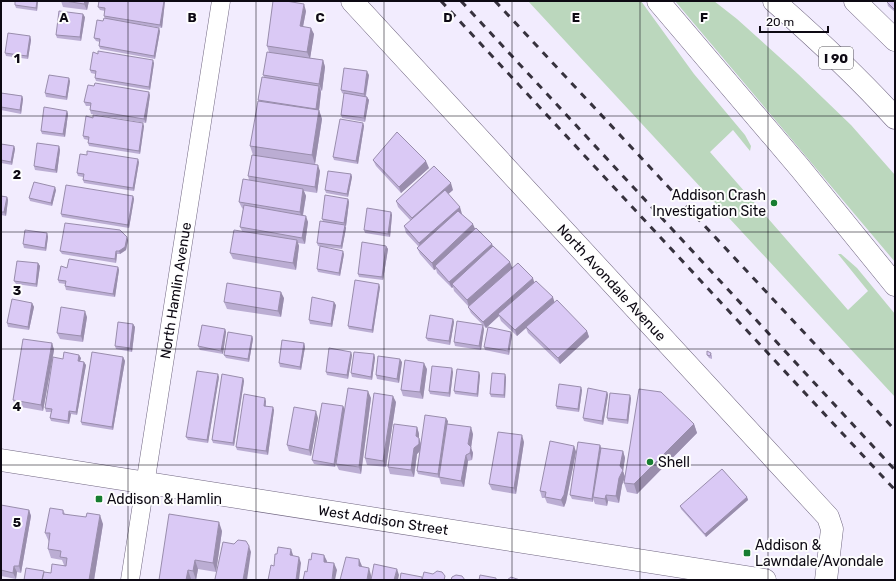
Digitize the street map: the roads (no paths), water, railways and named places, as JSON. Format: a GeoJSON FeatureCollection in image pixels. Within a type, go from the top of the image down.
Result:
{"type":"FeatureCollection","features":[{"type":"Feature","properties":{"kind":"main road","name":"North Avondale Avenue"},"geometry":{"type":"LineString","coordinates":[[352,1],[828,517],[832,529],[826,580]]}},
{"type":"Feature","properties":{"kind":"main road"},"geometry":{"type":"LineString","coordinates":[[658,1],[800,168],[895,285]]}},
{"type":"Feature","properties":{"kind":"main road","name":"I 90"},"geometry":{"type":"LineString","coordinates":[[774,1],[854,75],[895,118]]}},
{"type":"Feature","properties":{"kind":"main road"},"geometry":{"type":"LineString","coordinates":[[855,1],[895,40]]}},
{"type":"Feature","properties":{"kind":"main road","name":"West Addison Street"},"geometry":{"type":"LineString","coordinates":[[1,460],[765,580]]}},
{"type":"Feature","properties":{"kind":"street","name":"North Hamlin Avenue"},"geometry":{"type":"LineString","coordinates":[[130,580],[221,1]]}},
{"type":"Feature","properties":{"kind":"railway"},"geometry":{"type":"LineString","coordinates":[[441,1],[895,490]]}},
{"type":"Feature","properties":{"kind":"railway"},"geometry":{"type":"LineString","coordinates":[[461,1],[895,470]]}},
{"type":"Feature","properties":{"kind":"railway"},"geometry":{"type":"LineString","coordinates":[[495,1],[895,430]]}},
{"type":"Feature","properties":{"kind":"place","name":"Addison Crash Investigation Site"},"geometry":{"type":"Point","coordinates":[774,203]}},
{"type":"Feature","properties":{"kind":"place","name":"Shell"},"geometry":{"type":"Point","coordinates":[650,462]}},
{"type":"Feature","properties":{"kind":"place","name":"Addison & Hamlin"},"geometry":{"type":"Point","coordinates":[99,499]}},
{"type":"Feature","properties":{"kind":"place","name":"Addison & Lawndale/Avondale"},"geometry":{"type":"Point","coordinates":[747,553]}}]}
